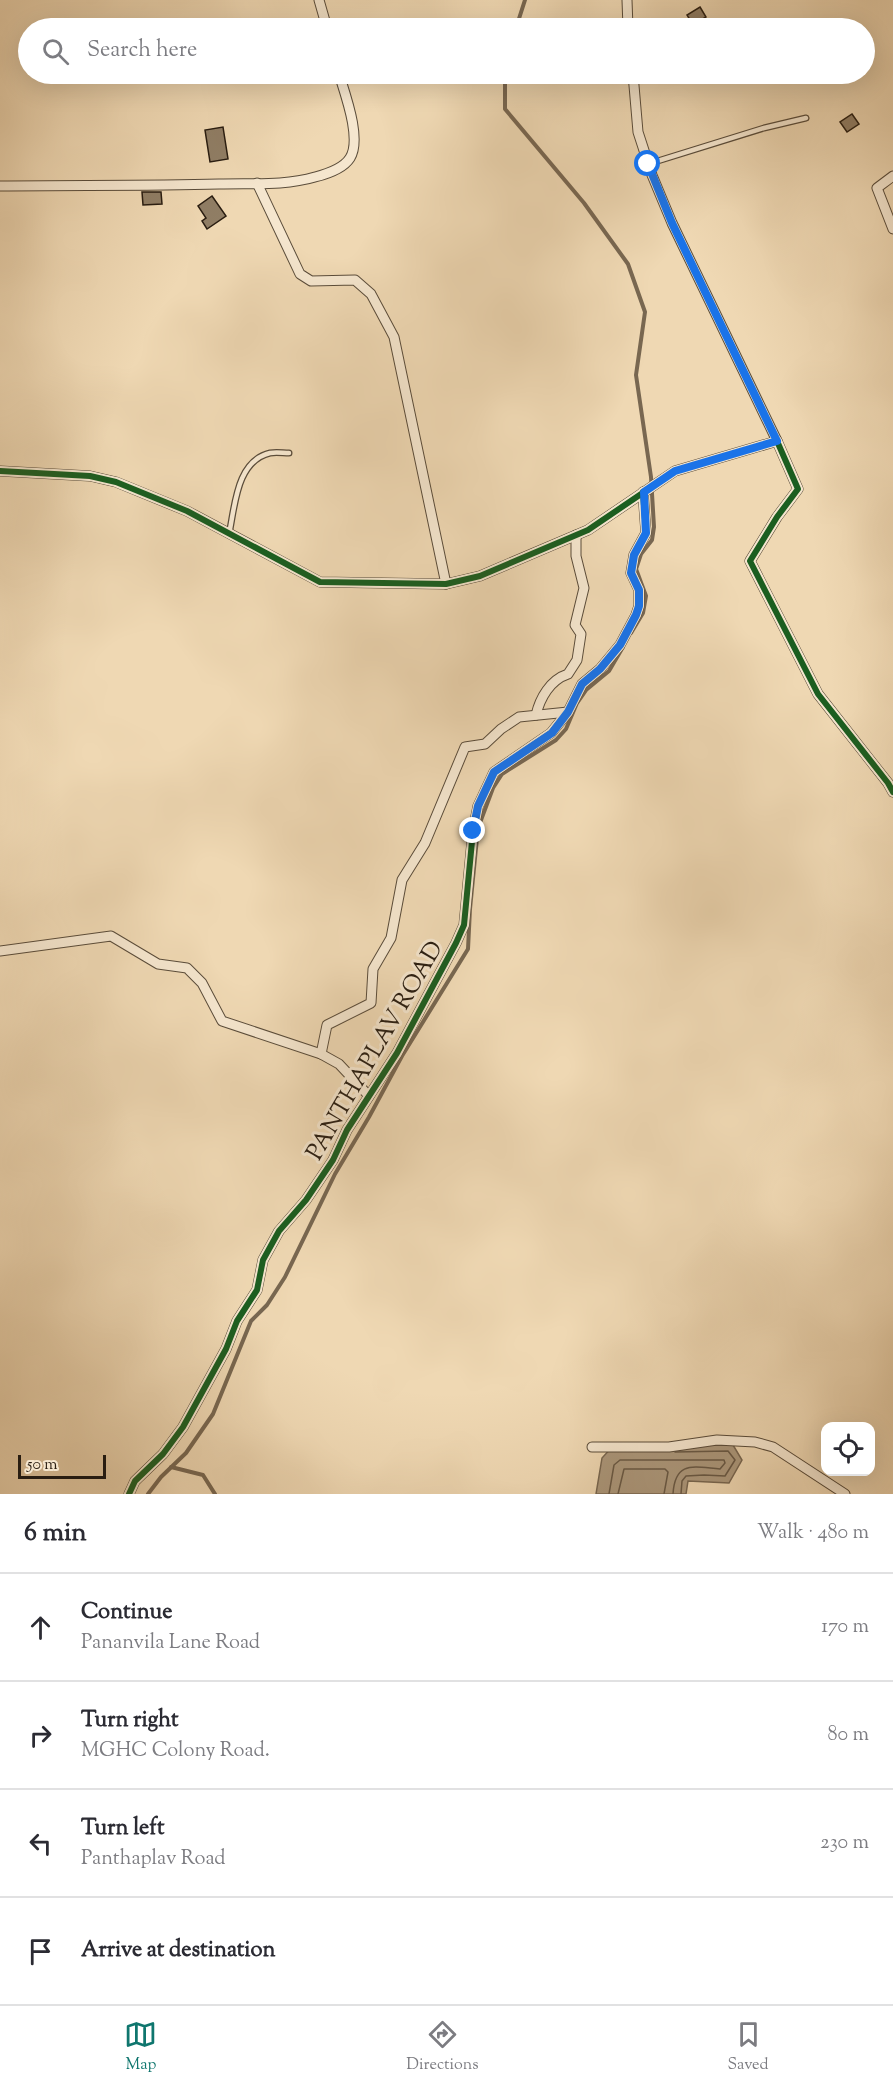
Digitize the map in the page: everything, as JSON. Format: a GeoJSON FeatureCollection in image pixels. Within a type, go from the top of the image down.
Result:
{"type":"FeatureCollection","features":[{"type":"Feature","properties":{"kind":"street"},"geometry":{"type":"LineString","coordinates":[[319,0],[324,18]]}},
{"type":"Feature","properties":{"kind":"street"},"geometry":{"type":"LineString","coordinates":[[627,0],[628,18]]}},
{"type":"Feature","properties":{"kind":"street"},"geometry":{"type":"LineString","coordinates":[[0,186],[166,186],[281,182],[313,178],[345,164],[352,155],[355,142],[341,84]]}},
{"type":"Feature","properties":{"kind":"street"},"geometry":{"type":"LineString","coordinates":[[634,84],[638,132],[648,164],[672,223],[798,489],[777,517],[750,561],[818,694],[893,792]]}},
{"type":"Feature","properties":{"kind":"street"},"geometry":{"type":"LineString","coordinates":[[893,176],[877,188],[893,229]]}},
{"type":"Feature","properties":{"kind":"street"},"geometry":{"type":"LineString","coordinates":[[257,183],[300,274],[310,281],[355,280],[371,294],[394,337],[446,584]]}},
{"type":"Feature","properties":{"kind":"street"},"geometry":{"type":"LineString","coordinates":[[0,471],[90,476],[116,482],[188,511],[320,582],[446,584],[480,576],[588,530],[675,471],[777,441]]}},
{"type":"Feature","properties":{"kind":"street","name":"PANTHAPLAV ROAD"},"geometry":{"type":"LineString","coordinates":[[129,1494],[135,1481],[163,1454],[183,1427],[226,1349],[237,1321],[257,1290],[263,1260],[279,1231],[306,1200],[333,1160],[347,1130],[397,1053],[464,925],[473,831],[478,806],[494,772],[552,733],[568,712],[582,684],[600,669],[620,645],[636,615],[639,606],[639,590],[631,573],[634,555],[646,533],[649,489]]}},
{"type":"Feature","properties":{"kind":"street"},"geometry":{"type":"LineString","coordinates":[[536,715],[540,699],[559,677],[568,674],[576,660],[581,634],[575,625],[584,588],[576,556],[576,535]]}},
{"type":"Feature","properties":{"kind":"street"},"geometry":{"type":"LineString","coordinates":[[321,1054],[327,1025],[371,1003],[373,969],[390,939],[402,880],[425,843],[465,747],[485,744],[519,717],[568,712]]}},
{"type":"Feature","properties":{"kind":"street"},"geometry":{"type":"LineString","coordinates":[[0,951],[111,936],[158,964],[187,968],[202,983],[222,1021],[321,1054],[339,1064],[369,1096]]}},
{"type":"Feature","properties":{"kind":"street"},"geometry":{"type":"LineString","coordinates":[[592,1447],[669,1447],[717,1440],[755,1442],[773,1447],[845,1494]]}},
{"type":"Feature","properties":{"kind":"lane"},"geometry":{"type":"LineString","coordinates":[[648,164],[764,128],[806,118]]}},
{"type":"Feature","properties":{"kind":"lane"},"geometry":{"type":"LineString","coordinates":[[229,534],[240,482],[249,467],[257,459],[270,453],[289,453]]}},
{"type":"Feature","properties":{"kind":"water"},"geometry":{"type":"Polygon","coordinates":[[[733,1445],[742,1460],[729,1483],[688,1481],[686,1494],[596,1494],[602,1458],[613,1446],[733,1445]]]}},
{"type":"Feature","properties":{"kind":"building"},"geometry":{"type":"Polygon","coordinates":[[[700,7],[706,17],[689,18],[687,15],[700,7]]]}},
{"type":"Feature","properties":{"kind":"building"},"geometry":{"type":"Polygon","coordinates":[[[852,114],[859,124],[847,132],[840,122],[852,114]]]}},
{"type":"Feature","properties":{"kind":"building"},"geometry":{"type":"Polygon","coordinates":[[[223,127],[228,159],[210,162],[205,130],[223,127]]]}},
{"type":"Feature","properties":{"kind":"building"},"geometry":{"type":"Polygon","coordinates":[[[142,192],[161,192],[162,204],[143,205],[142,192]]]}},
{"type":"Feature","properties":{"kind":"building"},"geometry":{"type":"Polygon","coordinates":[[[212,196],[226,216],[207,229],[202,221],[206,218],[198,206],[212,196]]]}},
{"type":"Feature","properties":{"kind":"waterway"},"geometry":{"type":"LineString","coordinates":[[519,18],[525,0]]}},
{"type":"Feature","properties":{"kind":"waterway"},"geometry":{"type":"LineString","coordinates":[[505,84],[505,109],[584,203],[628,264],[645,312],[636,375],[651,477],[654,527],[652,540],[641,554],[636,569],[646,596],[643,613],[631,633]]}},
{"type":"Feature","properties":{"kind":"waterway"},"geometry":{"type":"LineString","coordinates":[[148,1494],[161,1477],[186,1453],[213,1414],[251,1321],[267,1305],[285,1277],[335,1174],[402,1056],[468,949],[478,828],[493,788],[502,774],[556,740],[566,729],[577,703],[586,690],[609,671],[623,647]]}},
{"type":"Feature","properties":{"kind":"waterway"},"geometry":{"type":"LineString","coordinates":[[171,1467],[203,1475],[215,1494]]}},
{"type":"Feature","properties":{"kind":"cycle path"},"geometry":{"type":"LineString","coordinates":[[0,471],[90,476],[116,482],[187,511],[320,582],[446,584],[480,576],[588,530],[675,471],[777,441],[798,489],[777,517],[750,561],[818,694],[893,792]]}},
{"type":"Feature","properties":{"kind":"cycle path"},"geometry":{"type":"LineString","coordinates":[[129,1494],[135,1481],[163,1454],[183,1427],[226,1349],[237,1321],[257,1290],[263,1260],[279,1231],[306,1200],[333,1160],[347,1130],[397,1053],[456,943],[464,925],[473,831],[478,806],[494,772],[551,733],[568,712],[582,684],[600,669],[620,645],[636,615],[639,606],[639,590],[631,573],[634,555],[646,533],[643,492]]}},
{"type":"Feature","properties":{"kind":"route"},"geometry":{"type":"LineString","coordinates":[[473,831],[478,806],[494,772],[552,733],[568,712],[582,684],[600,669],[620,645],[636,615],[639,606],[639,590],[631,573],[634,555],[646,533],[644,492],[675,471],[777,441],[672,223],[648,164]]}}]}
